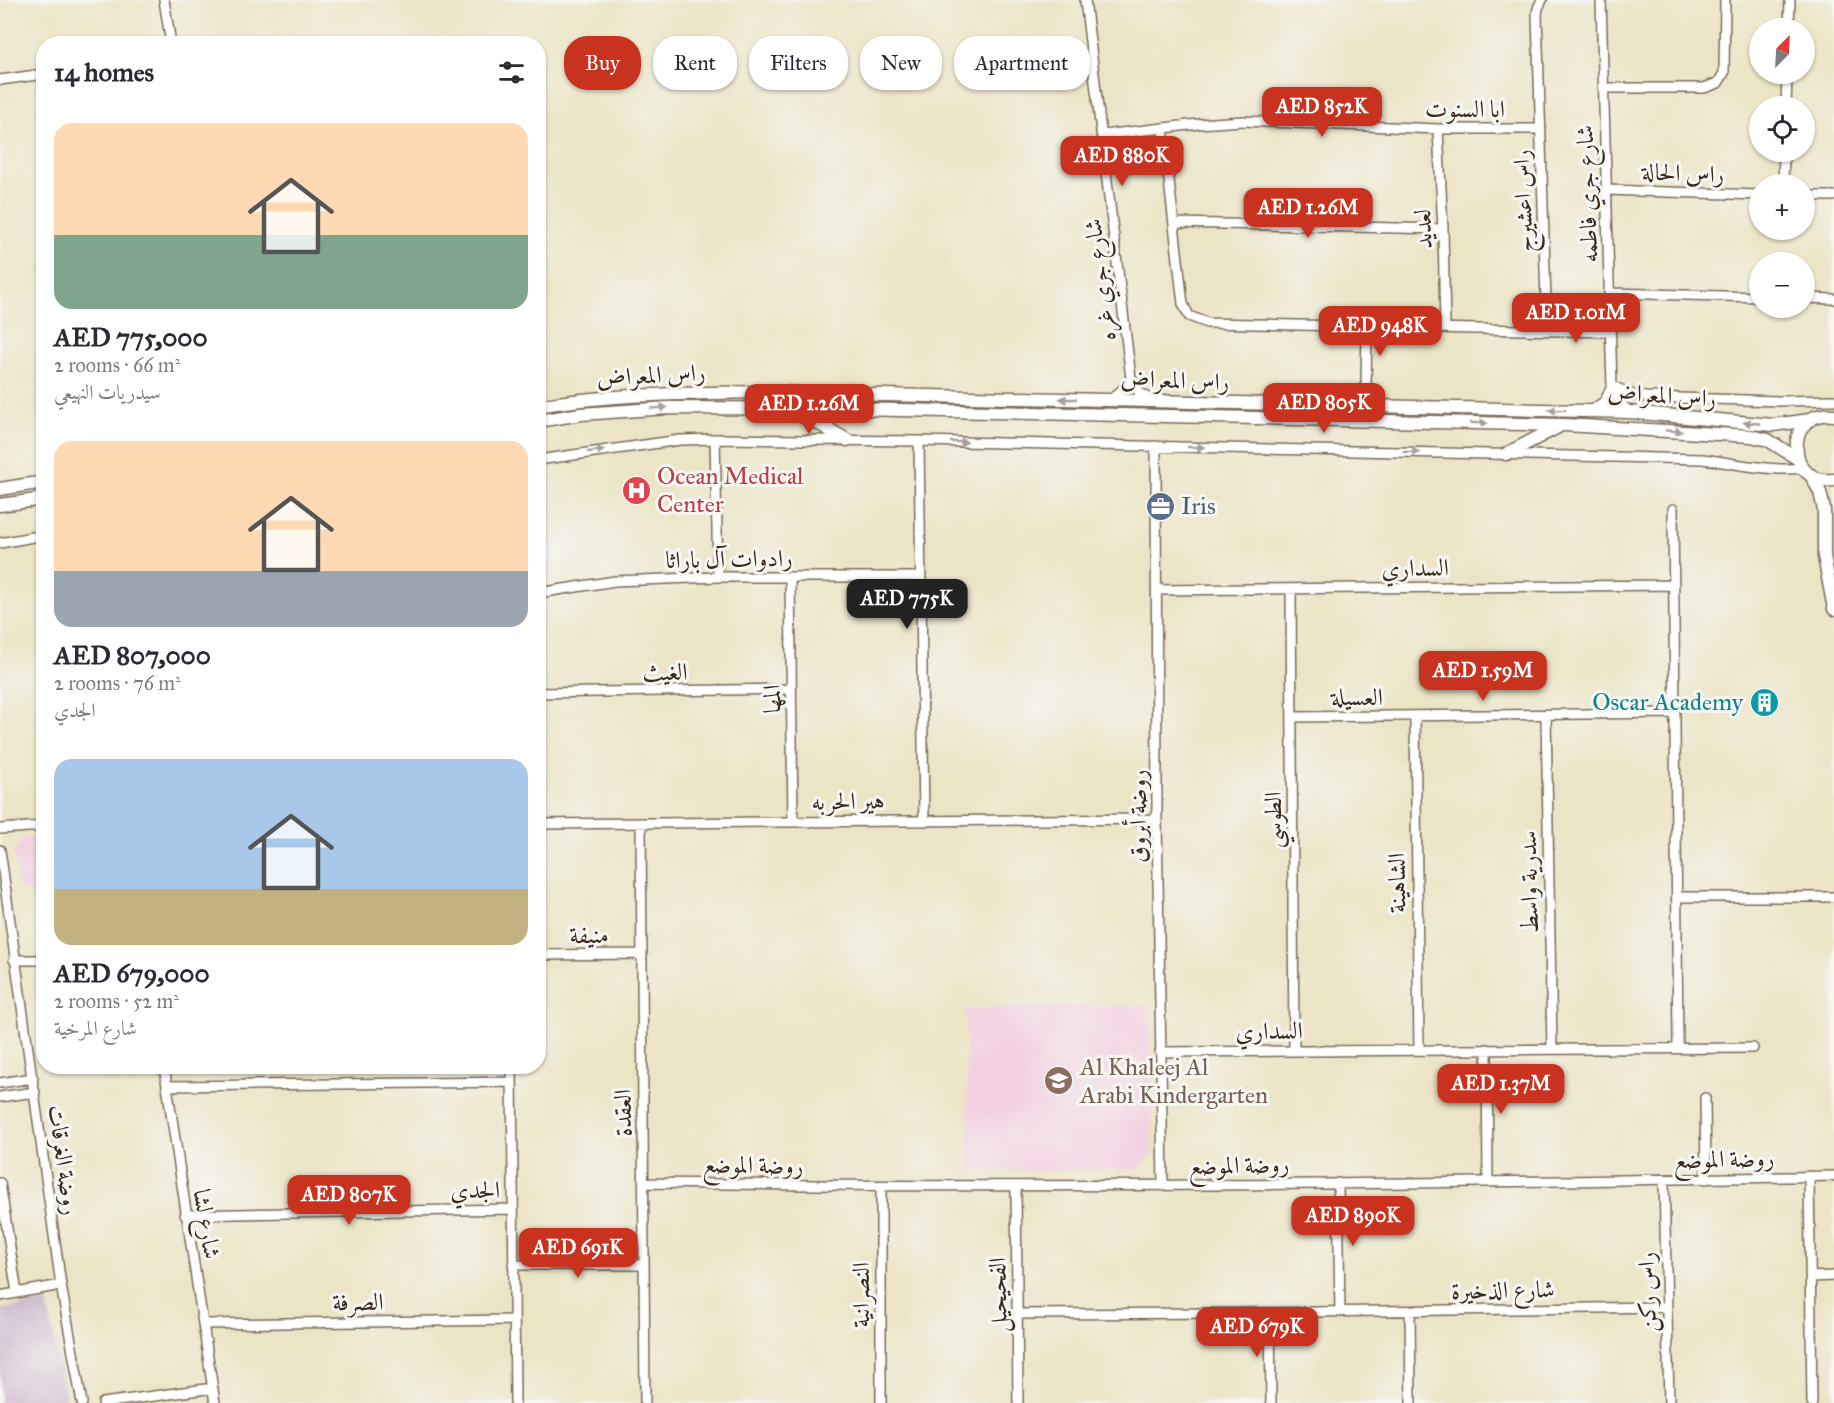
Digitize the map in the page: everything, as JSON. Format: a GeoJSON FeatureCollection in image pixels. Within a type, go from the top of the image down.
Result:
{"type":"FeatureCollection","features":[{"type":"Feature","properties":{"kind":"street"},"geometry":{"type":"LineString","coordinates":[[164,0],[170,36]]}},
{"type":"Feature","properties":{"kind":"street","name":"شارع جري غره"},"geometry":{"type":"LineString","coordinates":[[1085,0],[1131,378]]}},
{"type":"Feature","properties":{"kind":"street","name":"راس اعشيرج"},"geometry":{"type":"LineString","coordinates":[[1542,0],[1537,15],[1546,302],[1542,329]]}},
{"type":"Feature","properties":{"kind":"street","name":"شارع جري فاطمه"},"geometry":{"type":"LineString","coordinates":[[1601,0],[1612,386]]}},
{"type":"Feature","properties":{"kind":"street"},"geometry":{"type":"LineString","coordinates":[[1604,88],[1704,88],[1718,83],[1724,73],[1725,0]]}},
{"type":"Feature","properties":{"kind":"street"},"geometry":{"type":"LineString","coordinates":[[1789,18],[1790,0]]}},
{"type":"Feature","properties":{"kind":"street"},"geometry":{"type":"LineString","coordinates":[[0,80],[36,75]]}},
{"type":"Feature","properties":{"kind":"street","name":"ابا السنوت"},"geometry":{"type":"LineString","coordinates":[[1103,135],[1244,121],[1438,129],[1540,129]]}},
{"type":"Feature","properties":{"kind":"street"},"geometry":{"type":"LineString","coordinates":[[1163,128],[1182,304],[1190,316],[1207,323],[1611,332]]}},
{"type":"Feature","properties":{"kind":"street","name":"لعديد"},"geometry":{"type":"LineString","coordinates":[[1438,129],[1445,328]]}},
{"type":"Feature","properties":{"kind":"street","name":"راس الحالة"},"geometry":{"type":"LineString","coordinates":[[1606,190],[1749,195]]}},
{"type":"Feature","properties":{"kind":"street"},"geometry":{"type":"LineString","coordinates":[[1815,196],[1834,196]]}},
{"type":"Feature","properties":{"kind":"street"},"geometry":{"type":"LineString","coordinates":[[1174,223],[1443,229]]}},
{"type":"Feature","properties":{"kind":"street"},"geometry":{"type":"LineString","coordinates":[[1610,293],[1749,297]]}},
{"type":"Feature","properties":{"kind":"street"},"geometry":{"type":"LineString","coordinates":[[1815,298],[1834,299]]}},
{"type":"Feature","properties":{"kind":"street"},"geometry":{"type":"LineString","coordinates":[[1367,328],[1366,385],[1375,398],[1388,407]]}},
{"type":"Feature","properties":{"kind":"street"},"geometry":{"type":"LineString","coordinates":[[1110,400],[1131,378],[1139,392],[1153,401]]}},
{"type":"Feature","properties":{"kind":"street"},"geometry":{"type":"LineString","coordinates":[[1347,406],[1366,385]]}},
{"type":"Feature","properties":{"kind":"street"},"geometry":{"type":"LineString","coordinates":[[1591,411],[1605,401],[1612,386]]}},
{"type":"Feature","properties":{"kind":"street"},"geometry":{"type":"LineString","coordinates":[[1612,386],[1618,401],[1630,412]]}},
{"type":"Feature","properties":{"kind":"street","name":"راس المعراض"},"geometry":{"type":"LineString","coordinates":[[1612,386],[1645,397],[1779,401],[1834,400]]}},
{"type":"Feature","properties":{"kind":"street","name":"راس المعراض"},"geometry":{"type":"LineString","coordinates":[[546,404],[569,400],[650,394],[755,392],[1630,412],[1773,425],[1810,420],[1820,416],[1834,416]]}},
{"type":"Feature","properties":{"kind":"street","name":"راس المعراض"},"geometry":{"type":"LineString","coordinates":[[546,420],[582,414],[668,408],[782,408],[1565,425],[1751,436],[1767,440],[1820,479],[1834,480]]}},
{"type":"Feature","properties":{"kind":"street"},"geometry":{"type":"LineString","coordinates":[[782,408],[816,422],[847,440]]}},
{"type":"Feature","properties":{"kind":"street"},"geometry":{"type":"LineString","coordinates":[[1810,420],[1802,428],[1797,438],[1796,448],[1804,468],[1820,492],[1824,510],[1824,564],[1834,609]]}},
{"type":"Feature","properties":{"kind":"street"},"geometry":{"type":"LineString","coordinates":[[1506,454],[1546,432],[1565,425]]}},
{"type":"Feature","properties":{"kind":"street"},"geometry":{"type":"LineString","coordinates":[[715,439],[718,577]]}},
{"type":"Feature","properties":{"kind":"street"},"geometry":{"type":"LineString","coordinates":[[546,459],[680,440],[715,439],[919,441],[1702,459],[1786,469],[1804,468]]}},
{"type":"Feature","properties":{"kind":"street"},"geometry":{"type":"LineString","coordinates":[[919,441],[924,820]]}},
{"type":"Feature","properties":{"kind":"street","name":"روضة أبروق"},"geometry":{"type":"LineString","coordinates":[[1156,446],[1157,819],[1163,1186]]}},
{"type":"Feature","properties":{"kind":"street"},"geometry":{"type":"LineString","coordinates":[[0,489],[36,484]]}},
{"type":"Feature","properties":{"kind":"street"},"geometry":{"type":"LineString","coordinates":[[0,505],[36,499]]}},
{"type":"Feature","properties":{"kind":"street"},"geometry":{"type":"LineString","coordinates":[[1673,509],[1678,1048]]}},
{"type":"Feature","properties":{"kind":"street"},"geometry":{"type":"LineString","coordinates":[[0,543],[36,536]]}},
{"type":"Feature","properties":{"kind":"street","name":"رادوات آل باراثا"},"geometry":{"type":"LineString","coordinates":[[546,592],[615,581],[718,577],[920,577]]}},
{"type":"Feature","properties":{"kind":"street","name":"المها"},"geometry":{"type":"LineString","coordinates":[[790,577],[793,821]]}},
{"type":"Feature","properties":{"kind":"street","name":"السداري"},"geometry":{"type":"LineString","coordinates":[[1157,590],[1674,585]]}},
{"type":"Feature","properties":{"kind":"street","name":"الطوسي"},"geometry":{"type":"LineString","coordinates":[[1291,589],[1294,1050]]}},
{"type":"Feature","properties":{"kind":"street","name":"الغيث"},"geometry":{"type":"LineString","coordinates":[[546,693],[791,689]]}},
{"type":"Feature","properties":{"kind":"street","name":"العسيلة"},"geometry":{"type":"LineString","coordinates":[[1292,717],[1675,713]]}},
{"type":"Feature","properties":{"kind":"street","name":"سدرية واسط"},"geometry":{"type":"LineString","coordinates":[[1546,715],[1552,1049]]}},
{"type":"Feature","properties":{"kind":"street","name":"الشاهينة"},"geometry":{"type":"LineString","coordinates":[[1415,716],[1419,1050]]}},
{"type":"Feature","properties":{"kind":"street","name":"هير الحربه"},"geometry":{"type":"LineString","coordinates":[[546,824],[1157,819]]}},
{"type":"Feature","properties":{"kind":"street","name":"العقدة"},"geometry":{"type":"LineString","coordinates":[[641,823],[645,1403]]}},
{"type":"Feature","properties":{"kind":"street"},"geometry":{"type":"LineString","coordinates":[[0,829],[36,827]]}},
{"type":"Feature","properties":{"kind":"street","name":"روضة الغرقات"},"geometry":{"type":"LineString","coordinates":[[0,850],[62,1285],[82,1403]]}},
{"type":"Feature","properties":{"kind":"street"},"geometry":{"type":"LineString","coordinates":[[1677,897],[1834,897]]}},
{"type":"Feature","properties":{"kind":"street","name":"منيفة"},"geometry":{"type":"LineString","coordinates":[[546,955],[641,954]]}},
{"type":"Feature","properties":{"kind":"street"},"geometry":{"type":"LineString","coordinates":[[14,960],[36,960]]}},
{"type":"Feature","properties":{"kind":"street","name":"السداري"},"geometry":{"type":"LineString","coordinates":[[1160,1052],[1753,1048]]}},
{"type":"Feature","properties":{"kind":"street"},"geometry":{"type":"LineString","coordinates":[[1487,1049],[1488,1181]]}},
{"type":"Feature","properties":{"kind":"street","name":"شارع لشا"},"geometry":{"type":"LineString","coordinates":[[165,1074],[215,1403]]}},
{"type":"Feature","properties":{"kind":"street"},"geometry":{"type":"LineString","coordinates":[[512,1074],[515,1403]]}},
{"type":"Feature","properties":{"kind":"street"},"geometry":{"type":"LineString","coordinates":[[0,1083],[33,1078]]}},
{"type":"Feature","properties":{"kind":"street"},"geometry":{"type":"LineString","coordinates":[[167,1086],[512,1082]]}},
{"type":"Feature","properties":{"kind":"street"},"geometry":{"type":"LineString","coordinates":[[0,1097],[35,1092]]}},
{"type":"Feature","properties":{"kind":"street"},"geometry":{"type":"LineString","coordinates":[[1705,1098],[1706,1179]]}},
{"type":"Feature","properties":{"kind":"street"},"geometry":{"type":"LineString","coordinates":[[1809,1176],[1812,1403]]}},
{"type":"Feature","properties":{"kind":"street","name":"روضة الموضع"},"geometry":{"type":"LineString","coordinates":[[644,1183],[881,1187],[1163,1186],[1834,1176]]}},
{"type":"Feature","properties":{"kind":"street","name":"راس ركن"},"geometry":{"type":"LineString","coordinates":[[1664,1180],[1669,1403]]}},
{"type":"Feature","properties":{"kind":"street"},"geometry":{"type":"LineString","coordinates":[[0,1183],[17,1293]]}},
{"type":"Feature","properties":{"kind":"street"},"geometry":{"type":"LineString","coordinates":[[1338,1183],[1340,1312]]}},
{"type":"Feature","properties":{"kind":"street","name":"الفحيحيل"},"geometry":{"type":"LineString","coordinates":[[1016,1186],[1018,1403]]}},
{"type":"Feature","properties":{"kind":"street","name":"النصرانية"},"geometry":{"type":"LineString","coordinates":[[881,1187],[881,1403]]}},
{"type":"Feature","properties":{"kind":"street","name":"الجدي"},"geometry":{"type":"LineString","coordinates":[[185,1215],[513,1209]]}},
{"type":"Feature","properties":{"kind":"street"},"geometry":{"type":"LineString","coordinates":[[0,1251],[10,1249]]}},
{"type":"Feature","properties":{"kind":"street"},"geometry":{"type":"LineString","coordinates":[[513,1265],[643,1265]]}},
{"type":"Feature","properties":{"kind":"street"},"geometry":{"type":"LineString","coordinates":[[1810,1277],[1834,1276]]}},
{"type":"Feature","properties":{"kind":"street"},"geometry":{"type":"LineString","coordinates":[[0,1296],[62,1285]]}},
{"type":"Feature","properties":{"kind":"street","name":"شارع الذخيرة"},"geometry":{"type":"LineString","coordinates":[[1017,1314],[1667,1307]]}},
{"type":"Feature","properties":{"kind":"street"},"geometry":{"type":"LineString","coordinates":[[1410,1311],[1411,1403]]}},
{"type":"Feature","properties":{"kind":"street"},"geometry":{"type":"LineString","coordinates":[[1270,1313],[1271,1403]]}},
{"type":"Feature","properties":{"kind":"street","name":"الصرفة"},"geometry":{"type":"LineString","coordinates":[[203,1324],[514,1320]]}},
{"type":"Feature","properties":{"kind":"street"},"geometry":{"type":"LineString","coordinates":[[103,1403],[213,1388]]}},
{"type":"Feature","properties":{"kind":"shaded area"},"geometry":{"type":"Polygon","coordinates":[[[24,838],[36,838],[36,890],[19,890],[14,850],[24,838]]]}},
{"type":"Feature","properties":{"kind":"shaded area","name":"Al Khaleej Al Arabi Kindergarten"},"geometry":{"type":"Polygon","coordinates":[[[1149,1006],[1152,1154],[1138,1169],[969,1171],[965,1009],[1149,1006]]]}},
{"type":"Feature","properties":{"kind":"shaded area"},"geometry":{"type":"Polygon","coordinates":[[[47,1302],[67,1403],[0,1403],[0,1309],[47,1302]]]}},
{"type":"Feature","properties":{"kind":"place","name":"Ocean Medical Center"},"geometry":{"type":"Point","coordinates":[636,490]}},
{"type":"Feature","properties":{"kind":"place","name":"Iris"},"geometry":{"type":"Point","coordinates":[1160,506]}},
{"type":"Feature","properties":{"kind":"place","name":"Oscar Academy"},"geometry":{"type":"Point","coordinates":[1764,702]}},
{"type":"Feature","properties":{"kind":"place","name":"Al Khaleej Al Arabi Kindergarten"},"geometry":{"type":"Point","coordinates":[1059,1081]}}]}
